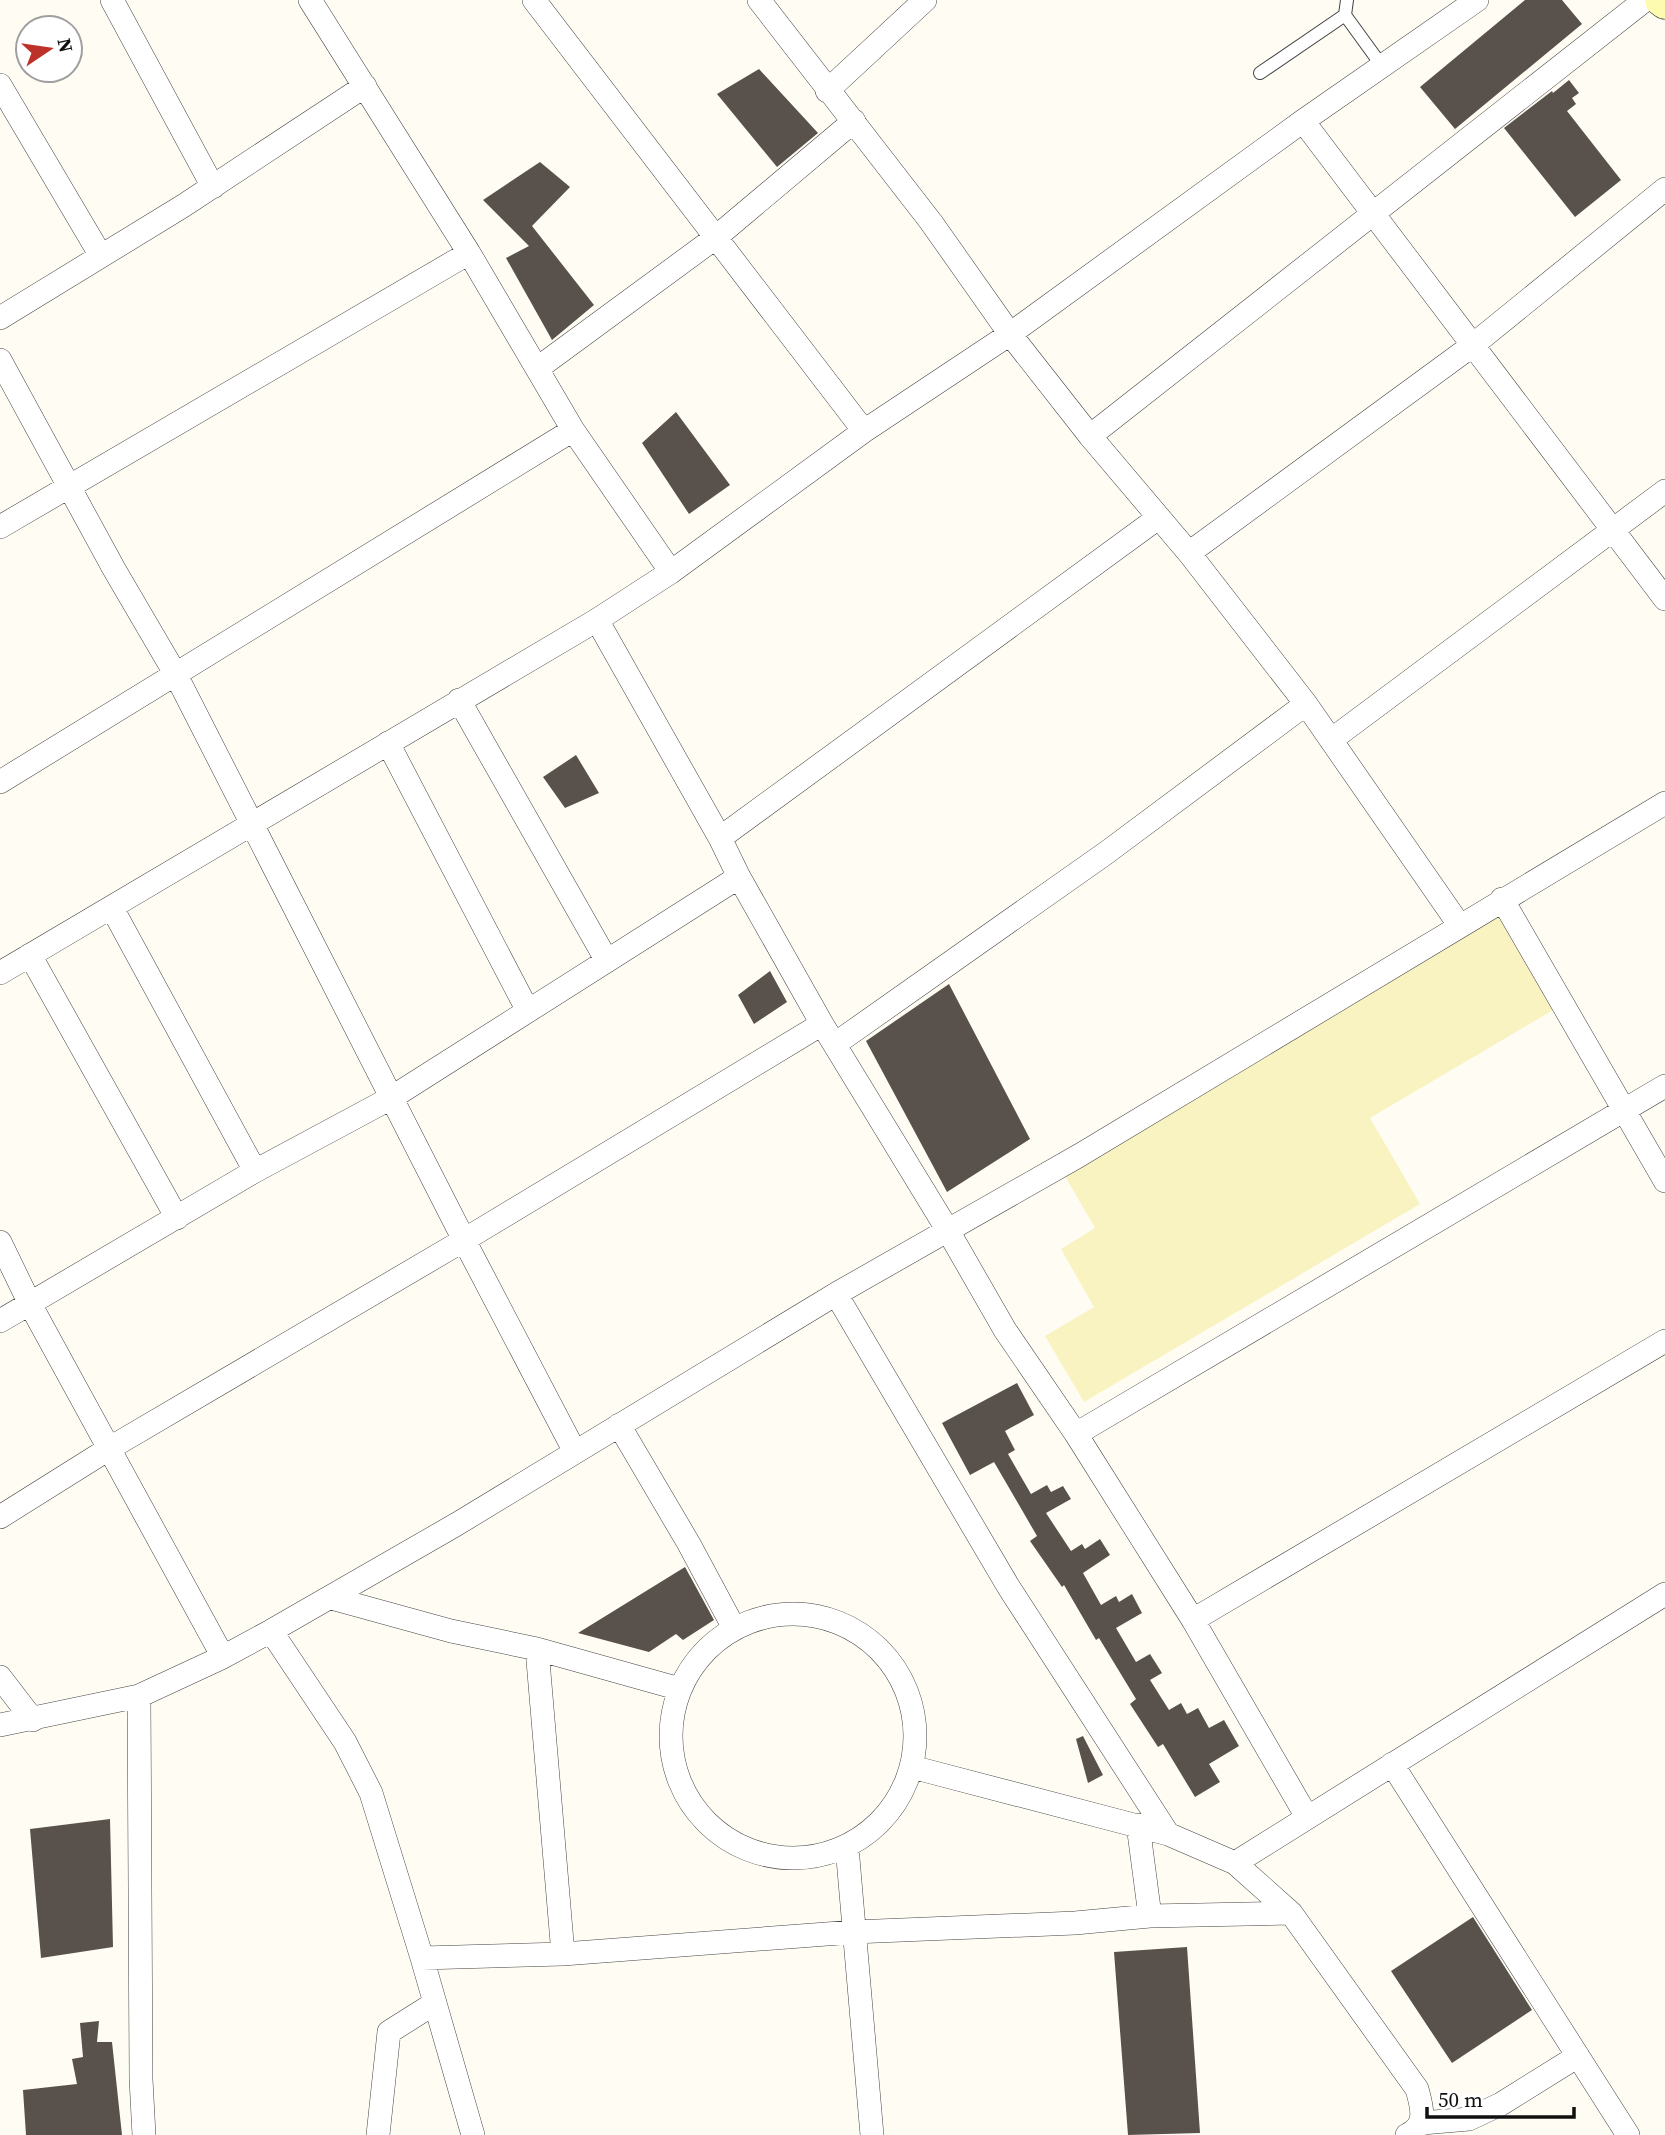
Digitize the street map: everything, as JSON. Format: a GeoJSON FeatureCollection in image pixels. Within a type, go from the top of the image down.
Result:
{"type":"FeatureCollection","features":[{"type":"Feature","properties":{"kind":"street"},"geometry":{"type":"LineString","coordinates":[[113,0],[213,187]]}},
{"type":"Feature","properties":{"kind":"street"},"geometry":{"type":"LineString","coordinates":[[310,0],[469,253],[573,430],[671,572]]}},
{"type":"Feature","properties":{"kind":"street"},"geometry":{"type":"LineString","coordinates":[[534,0],[864,430]]}},
{"type":"Feature","properties":{"kind":"street"},"geometry":{"type":"LineString","coordinates":[[759,0],[931,222],[1010,334],[1090,436],[1189,554],[1306,704],[1460,926]]}},
{"type":"Feature","properties":{"kind":"street"},"geometry":{"type":"LineString","coordinates":[[827,91],[925,0]]}},
{"type":"Feature","properties":{"kind":"street"},"geometry":{"type":"LineString","coordinates":[[0,973],[597,620],[671,572],[864,430],[1010,334],[1303,121],[1477,0]]}},
{"type":"Feature","properties":{"kind":"street"},"geometry":{"type":"LineString","coordinates":[[1090,436],[1645,0]]}},
{"type":"Feature","properties":{"kind":"street"},"geometry":{"type":"LineString","coordinates":[[0,85],[101,256]]}},
{"type":"Feature","properties":{"kind":"street"},"geometry":{"type":"LineString","coordinates":[[0,318],[213,187],[365,86]]}},
{"type":"Feature","properties":{"kind":"street"},"geometry":{"type":"LineString","coordinates":[[538,368],[715,238],[854,121]]}},
{"type":"Feature","properties":{"kind":"street"},"geometry":{"type":"LineString","coordinates":[[1303,121],[1665,599]]}},
{"type":"Feature","properties":{"kind":"street"},"geometry":{"type":"LineString","coordinates":[[1189,554],[1474,345],[1665,189]]}},
{"type":"Feature","properties":{"kind":"street"},"geometry":{"type":"LineString","coordinates":[[0,527],[469,253]]}},
{"type":"Feature","properties":{"kind":"street"},"geometry":{"type":"LineString","coordinates":[[0,360],[114,569],[176,675],[575,1452]]}},
{"type":"Feature","properties":{"kind":"street"},"geometry":{"type":"LineString","coordinates":[[0,782],[573,430]]}},
{"type":"Feature","properties":{"kind":"street"},"geometry":{"type":"LineString","coordinates":[[1331,740],[1665,491]]}},
{"type":"Feature","properties":{"kind":"street"},"geometry":{"type":"LineString","coordinates":[[720,838],[1158,518]]}},
{"type":"Feature","properties":{"kind":"street"},"geometry":{"type":"LineString","coordinates":[[597,620],[822,1024],[1005,1330],[1076,1434],[1193,1620],[1307,1816]]}},
{"type":"Feature","properties":{"kind":"street"},"geometry":{"type":"LineString","coordinates":[[459,700],[607,961]]}},
{"type":"Feature","properties":{"kind":"street"},"geometry":{"type":"LineString","coordinates":[[835,1044],[1106,853],[1306,704]]}},
{"type":"Feature","properties":{"kind":"street"},"geometry":{"type":"LineString","coordinates":[[388,743],[528,1011]]}},
{"type":"Feature","properties":{"kind":"street"},"geometry":{"type":"LineString","coordinates":[[0,1725],[139,1696],[223,1657],[331,1598],[836,1294],[1080,1154],[1665,803]]}},
{"type":"Feature","properties":{"kind":"street"},"geometry":{"type":"LineString","coordinates":[[0,1321],[254,1171],[391,1098],[739,877]]}},
{"type":"Feature","properties":{"kind":"street"},"geometry":{"type":"LineString","coordinates":[[1502,900],[1665,1181]]}},
{"type":"Feature","properties":{"kind":"street"},"geometry":{"type":"LineString","coordinates":[[111,908],[254,1171]]}},
{"type":"Feature","properties":{"kind":"street"},"geometry":{"type":"LineString","coordinates":[[30,955],[177,1218]]}},
{"type":"Feature","properties":{"kind":"street"},"geometry":{"type":"LineString","coordinates":[[0,1517],[110,1448],[464,1240],[822,1024]]}},
{"type":"Feature","properties":{"kind":"street"},"geometry":{"type":"LineString","coordinates":[[1076,1434],[1665,1086]]}},
{"type":"Feature","properties":{"kind":"street"},"geometry":{"type":"LineString","coordinates":[[0,1242],[30,1304],[223,1657]]}},
{"type":"Feature","properties":{"kind":"street"},"geometry":{"type":"LineString","coordinates":[[836,1294],[1008,1586],[1168,1834]]}},
{"type":"Feature","properties":{"kind":"street"},"geometry":{"type":"LineString","coordinates":[[1193,1620],[1665,1341]]}},
{"type":"Feature","properties":{"kind":"street"},"geometry":{"type":"LineString","coordinates":[[619,1426],[689,1544],[734,1628]]}},
{"type":"Feature","properties":{"kind":"street"},"geometry":{"type":"LineString","coordinates":[[1235,1864],[1307,1816],[1665,1594]]}},
{"type":"Feature","properties":{"kind":"street"},"geometry":{"type":"LineString","coordinates":[[331,1598],[451,1632],[537,1649],[680,1689]]}},
{"type":"Feature","properties":{"kind":"street"},"geometry":{"type":"LineString","coordinates":[[795,1612],[827,1617],[855,1630],[881,1649],[900,1674],[912,1704],[916,1735],[912,1767],[903,1792],[888,1814],[870,1833],[847,1847],[812,1858],[775,1858],[740,1847],[710,1826],[687,1797],[673,1762],[671,1726],[680,1689],[693,1665],[711,1644],[734,1628],[764,1616],[795,1612]]}},
{"type":"Feature","properties":{"kind":"street"},"geometry":{"type":"LineString","coordinates":[[271,1631],[345,1742],[370,1793],[422,1958],[473,2135]]}},
{"type":"Feature","properties":{"kind":"street"},"geometry":{"type":"LineString","coordinates":[[537,1649],[563,1954]]}},
{"type":"Feature","properties":{"kind":"street"},"geometry":{"type":"LineString","coordinates":[[0,1677],[33,1720]]}},
{"type":"Feature","properties":{"kind":"street"},"geometry":{"type":"LineString","coordinates":[[139,1696],[141,2065],[144,2135]]}},
{"type":"Feature","properties":{"kind":"street"},"geometry":{"type":"LineString","coordinates":[[1392,1764],[1628,2135]]}},
{"type":"Feature","properties":{"kind":"street"},"geometry":{"type":"LineString","coordinates":[[912,1767],[1168,1834],[1235,1864],[1290,1913],[1417,2088],[1422,2107],[1414,2129]]}},
{"type":"Feature","properties":{"kind":"street"},"geometry":{"type":"LineString","coordinates":[[1138,1825],[1150,1916]]}},
{"type":"Feature","properties":{"kind":"street"},"geometry":{"type":"LineString","coordinates":[[847,1847],[872,2135]]}},
{"type":"Feature","properties":{"kind":"street"},"geometry":{"type":"LineString","coordinates":[[422,1958],[563,1954],[853,1932],[1075,1923],[1150,1916],[1290,1913]]}},
{"type":"Feature","properties":{"kind":"street"},"geometry":{"type":"LineString","coordinates":[[378,2135],[389,2032],[435,2003]]}},
{"type":"Feature","properties":{"kind":"street"},"geometry":{"type":"LineString","coordinates":[[1414,2129],[1469,2119],[1500,2104],[1578,2056]]}},
{"type":"Feature","properties":{"kind":"lane"},"geometry":{"type":"LineString","coordinates":[[1347,0],[1345,15],[1382,66]]}},
{"type":"Feature","properties":{"kind":"lane"},"geometry":{"type":"LineString","coordinates":[[1260,74],[1345,15]]}},
{"type":"Feature","properties":{"kind":"sand"},"geometry":{"type":"Polygon","coordinates":[[[1500,903],[1560,1006],[1370,1118],[1420,1204],[1084,1402],[1045,1336],[1094,1307],[1061,1249],[1095,1228],[1058,1164],[1500,903]]]}},
{"type":"Feature","properties":{"kind":"building"},"geometry":{"type":"Polygon","coordinates":[[[1525,0],[1562,0],[1582,24],[1455,129],[1420,87],[1525,0]]]}},
{"type":"Feature","properties":{"kind":"building"},"geometry":{"type":"Polygon","coordinates":[[[759,69],[818,133],[777,167],[717,94],[759,69]]]}},
{"type":"Feature","properties":{"kind":"building"},"geometry":{"type":"Polygon","coordinates":[[[1569,80],[1579,93],[1572,98],[1576,104],[1567,111],[1621,180],[1575,217],[1504,128],[1569,80]]]}},
{"type":"Feature","properties":{"kind":"building"},"geometry":{"type":"Polygon","coordinates":[[[540,162],[570,187],[532,226],[594,305],[552,340],[506,258],[529,246],[483,200],[540,162]]]}},
{"type":"Feature","properties":{"kind":"building"},"geometry":{"type":"Polygon","coordinates":[[[676,412],[730,485],[689,514],[642,443],[676,412]]]}},
{"type":"Feature","properties":{"kind":"building"},"geometry":{"type":"Polygon","coordinates":[[[576,755],[599,793],[565,808],[543,777],[576,755]]]}},
{"type":"Feature","properties":{"kind":"building"},"geometry":{"type":"Polygon","coordinates":[[[770,971],[787,1002],[754,1024],[738,995],[770,971]]]}},
{"type":"Feature","properties":{"kind":"building"},"geometry":{"type":"Polygon","coordinates":[[[949,984],[1030,1139],[947,1192],[866,1041],[949,984]]]}},
{"type":"Feature","properties":{"kind":"building"},"geometry":{"type":"Polygon","coordinates":[[[1017,1383],[1034,1415],[1005,1431],[1015,1450],[1008,1454],[1031,1494],[1047,1485],[1051,1492],[1063,1486],[1071,1499],[1046,1513],[1071,1551],[1082,1544],[1085,1549],[1100,1539],[1110,1555],[1083,1573],[1101,1605],[1116,1596],[1119,1602],[1132,1594],[1142,1613],[1116,1628],[1136,1662],[1150,1654],[1162,1673],[1150,1680],[1169,1710],[1181,1703],[1187,1714],[1198,1708],[1209,1728],[1224,1720],[1239,1746],[1209,1764],[1220,1782],[1195,1797],[1163,1744],[1158,1747],[1130,1704],[1136,1699],[1099,1638],[1096,1640],[1064,1585],[1062,1587],[1030,1541],[1037,1536],[994,1462],[970,1475],[942,1423],[1017,1383]]]}},
{"type":"Feature","properties":{"kind":"building"},"geometry":{"type":"Polygon","coordinates":[[[685,1567],[714,1620],[683,1640],[676,1634],[649,1652],[578,1633],[685,1567]]]}},
{"type":"Feature","properties":{"kind":"building"},"geometry":{"type":"Polygon","coordinates":[[[1083,1736],[1103,1775],[1088,1783],[1076,1739],[1083,1736]]]}},
{"type":"Feature","properties":{"kind":"building"},"geometry":{"type":"Polygon","coordinates":[[[110,1819],[113,1947],[41,1958],[30,1829],[110,1819]]]}},
{"type":"Feature","properties":{"kind":"building"},"geometry":{"type":"Polygon","coordinates":[[[1473,1917],[1532,2010],[1452,2063],[1391,1971],[1473,1917]]]}},
{"type":"Feature","properties":{"kind":"building"},"geometry":{"type":"Polygon","coordinates":[[[1187,1947],[1200,2133],[1128,2135],[1114,1952],[1187,1947]]]}},
{"type":"Feature","properties":{"kind":"building"},"geometry":{"type":"Polygon","coordinates":[[[99,2021],[97,2042],[112,2042],[122,2135],[26,2135],[23,2090],[77,2084],[72,2059],[83,2057],[80,2023],[99,2021]]]}}]}
